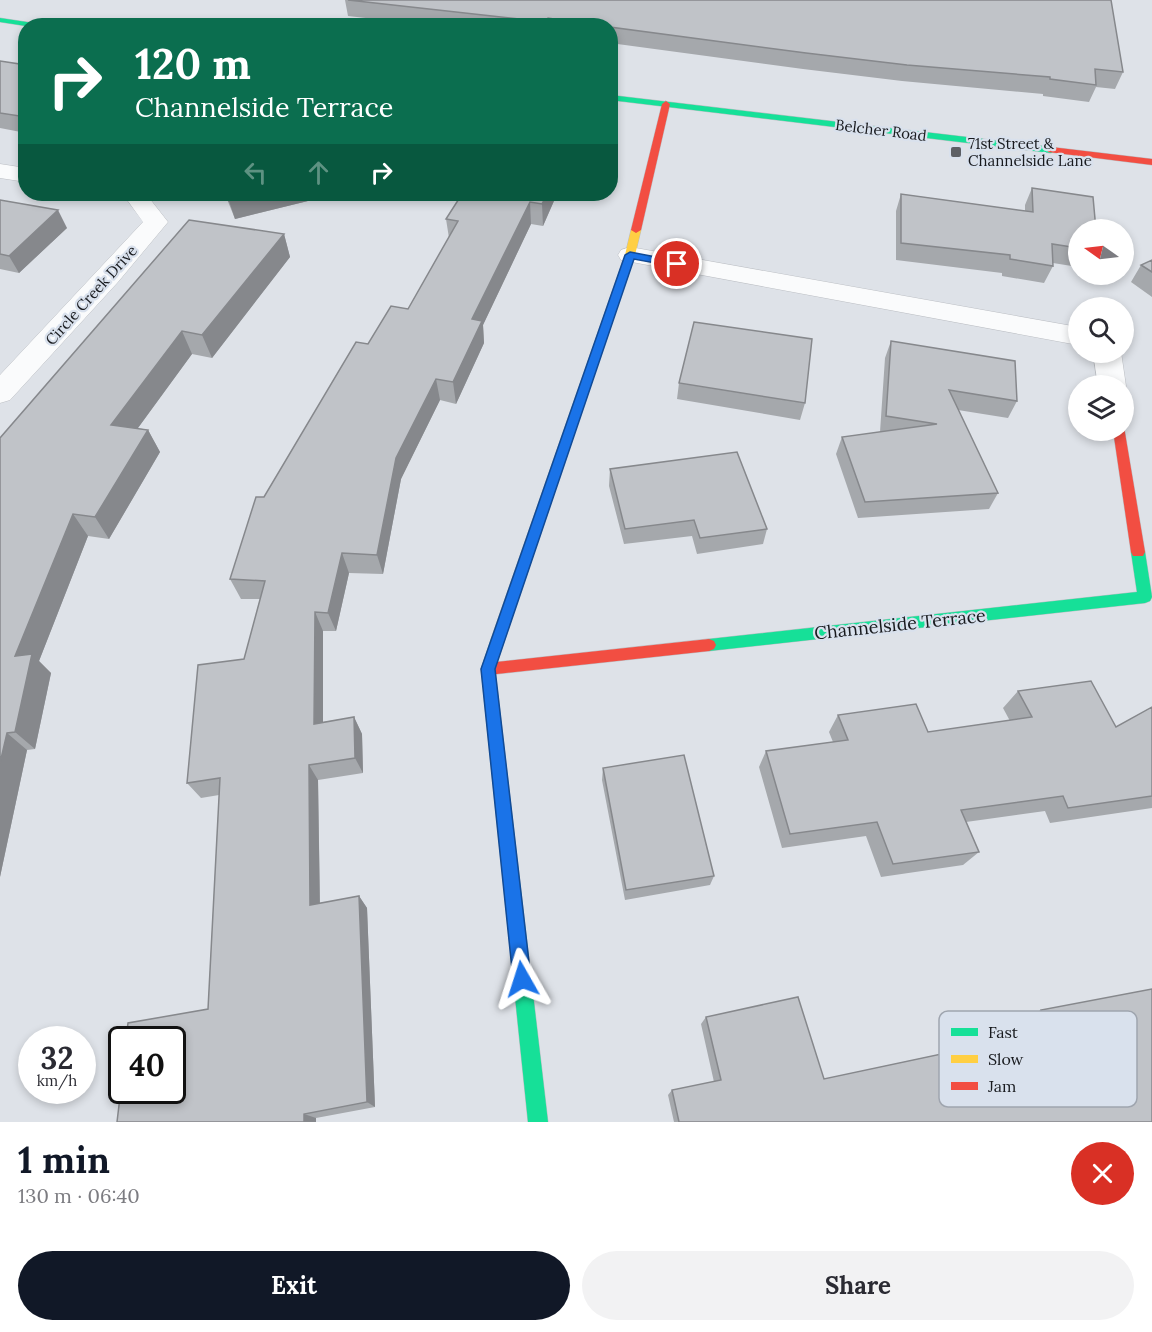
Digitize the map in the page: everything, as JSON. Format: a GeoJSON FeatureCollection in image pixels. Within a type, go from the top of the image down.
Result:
{"type":"FeatureCollection","features":[{"type":"Feature","properties":{"kind":"street"},"geometry":{"type":"LineString","coordinates":[[0,20],[18,23]]}},
{"type":"Feature","properties":{"kind":"street","name":"Belcher Road"},"geometry":{"type":"LineString","coordinates":[[618,98],[1152,162]]}},
{"type":"Feature","properties":{"kind":"street"},"geometry":{"type":"LineString","coordinates":[[538,1122],[488,669],[630,255],[666,104]]}},
{"type":"Feature","properties":{"kind":"street"},"geometry":{"type":"LineString","coordinates":[[0,171],[18,174]]}},
{"type":"Feature","properties":{"kind":"street","name":"Circle Creek Drive"},"geometry":{"type":"LineString","coordinates":[[0,393],[156,222],[140,201]]}},
{"type":"Feature","properties":{"kind":"street"},"geometry":{"type":"LineString","coordinates":[[630,255],[1068,334]]}},
{"type":"Feature","properties":{"kind":"street","name":"Channelside Terrace"},"geometry":{"type":"LineString","coordinates":[[488,669],[1145,597],[1121,441]]}},
{"type":"Feature","properties":{"kind":"building"},"geometry":{"type":"Polygon","coordinates":[[[348,0],[1111,0],[1123,72],[1095,69],[1096,85],[1050,79],[1050,77],[907,65],[806,53],[618,28],[618,18],[510,18],[348,0]]]}},
{"type":"Feature","properties":{"kind":"building"},"geometry":{"type":"Polygon","coordinates":[[[0,61],[18,64],[18,116],[0,113],[0,61]]]}},
{"type":"Feature","properties":{"kind":"building"},"geometry":{"type":"Polygon","coordinates":[[[1032,188],[1093,197],[1095,219],[1068,219],[1068,246],[1052,244],[1053,266],[1010,259],[1010,255],[901,243],[901,194],[1033,212],[1032,188]]]}},
{"type":"Feature","properties":{"kind":"building"},"geometry":{"type":"Polygon","coordinates":[[[0,200],[58,210],[9,256],[0,254],[0,200]]]}},
{"type":"Feature","properties":{"kind":"building"},"geometry":{"type":"Polygon","coordinates":[[[458,201],[544,201],[542,204],[530,202],[472,319],[482,321],[453,382],[436,379],[396,458],[377,555],[342,553],[328,613],[315,612],[314,724],[354,717],[355,758],[309,765],[310,905],[359,896],[367,1102],[304,1114],[304,1122],[117,1122],[119,1104],[186,1104],[186,1026],[128,1026],[128,1023],[208,1009],[220,778],[187,783],[198,665],[244,659],[265,581],[230,579],[256,497],[264,497],[356,342],[368,344],[391,306],[408,309],[458,221],[446,219],[458,201]]]}},
{"type":"Feature","properties":{"kind":"building"},"geometry":{"type":"Polygon","coordinates":[[[189,220],[284,234],[202,335],[182,331],[111,425],[148,430],[95,517],[73,514],[15,656],[32,654],[15,732],[7,733],[0,763],[0,438],[189,220]]]}},
{"type":"Feature","properties":{"kind":"building"},"geometry":{"type":"Polygon","coordinates":[[[1152,260],[1152,272],[1141,265],[1152,260]]]}},
{"type":"Feature","properties":{"kind":"building"},"geometry":{"type":"Polygon","coordinates":[[[694,322],[812,339],[805,403],[679,383],[694,322]]]}},
{"type":"Feature","properties":{"kind":"building"},"geometry":{"type":"Polygon","coordinates":[[[891,341],[1015,361],[1017,401],[949,390],[998,493],[865,502],[842,437],[937,424],[886,416],[891,341]]]}},
{"type":"Feature","properties":{"kind":"building"},"geometry":{"type":"Polygon","coordinates":[[[737,452],[767,529],[700,538],[694,520],[625,529],[610,469],[737,452]]]}},
{"type":"Feature","properties":{"kind":"building"},"geometry":{"type":"Polygon","coordinates":[[[1091,681],[1116,727],[1152,707],[1152,796],[1068,808],[1063,796],[961,810],[979,852],[893,864],[877,822],[790,834],[766,751],[848,740],[838,715],[916,704],[928,732],[1032,717],[1018,691],[1091,681]]]}},
{"type":"Feature","properties":{"kind":"building"},"geometry":{"type":"Polygon","coordinates":[[[684,755],[714,876],[626,890],[603,768],[684,755]]]}},
{"type":"Feature","properties":{"kind":"building"},"geometry":{"type":"Polygon","coordinates":[[[1152,989],[1152,1122],[679,1122],[672,1090],[721,1080],[706,1017],[798,997],[824,1079],[939,1055],[939,1107],[1137,1107],[1137,1011],[1041,1010],[1152,989]]]}},
{"type":"Feature","properties":{"kind":"traffic: fast"},"geometry":{"type":"LineString","coordinates":[[0,20],[18,23]]}},
{"type":"Feature","properties":{"kind":"traffic: fast"},"geometry":{"type":"LineString","coordinates":[[618,98],[1051,150]]}},
{"type":"Feature","properties":{"kind":"traffic: fast"},"geometry":{"type":"LineString","coordinates":[[709,645],[1145,597],[1138,552]]}},
{"type":"Feature","properties":{"kind":"traffic: fast"},"geometry":{"type":"LineString","coordinates":[[498,639],[488,669],[538,1122]]}},
{"type":"Feature","properties":{"kind":"traffic: slow"},"geometry":{"type":"LineString","coordinates":[[498,639],[630,255],[636,230]]}},
{"type":"Feature","properties":{"kind":"traffic: jam"},"geometry":{"type":"LineString","coordinates":[[636,230],[666,104]]}},
{"type":"Feature","properties":{"kind":"traffic: jam"},"geometry":{"type":"LineString","coordinates":[[1051,150],[1152,162]]}},
{"type":"Feature","properties":{"kind":"traffic: jam"},"geometry":{"type":"LineString","coordinates":[[1121,441],[1138,552]]}},
{"type":"Feature","properties":{"kind":"traffic: jam"},"geometry":{"type":"LineString","coordinates":[[488,669],[709,645]]}},
{"type":"Feature","properties":{"kind":"place","name":"71st Street & Channelside Lane"},"geometry":{"type":"Point","coordinates":[956,152]}},
{"type":"Feature","properties":{"kind":"route"},"geometry":{"type":"LineString","coordinates":[[522,979],[488,669],[630,255],[677,264]]}}]}
